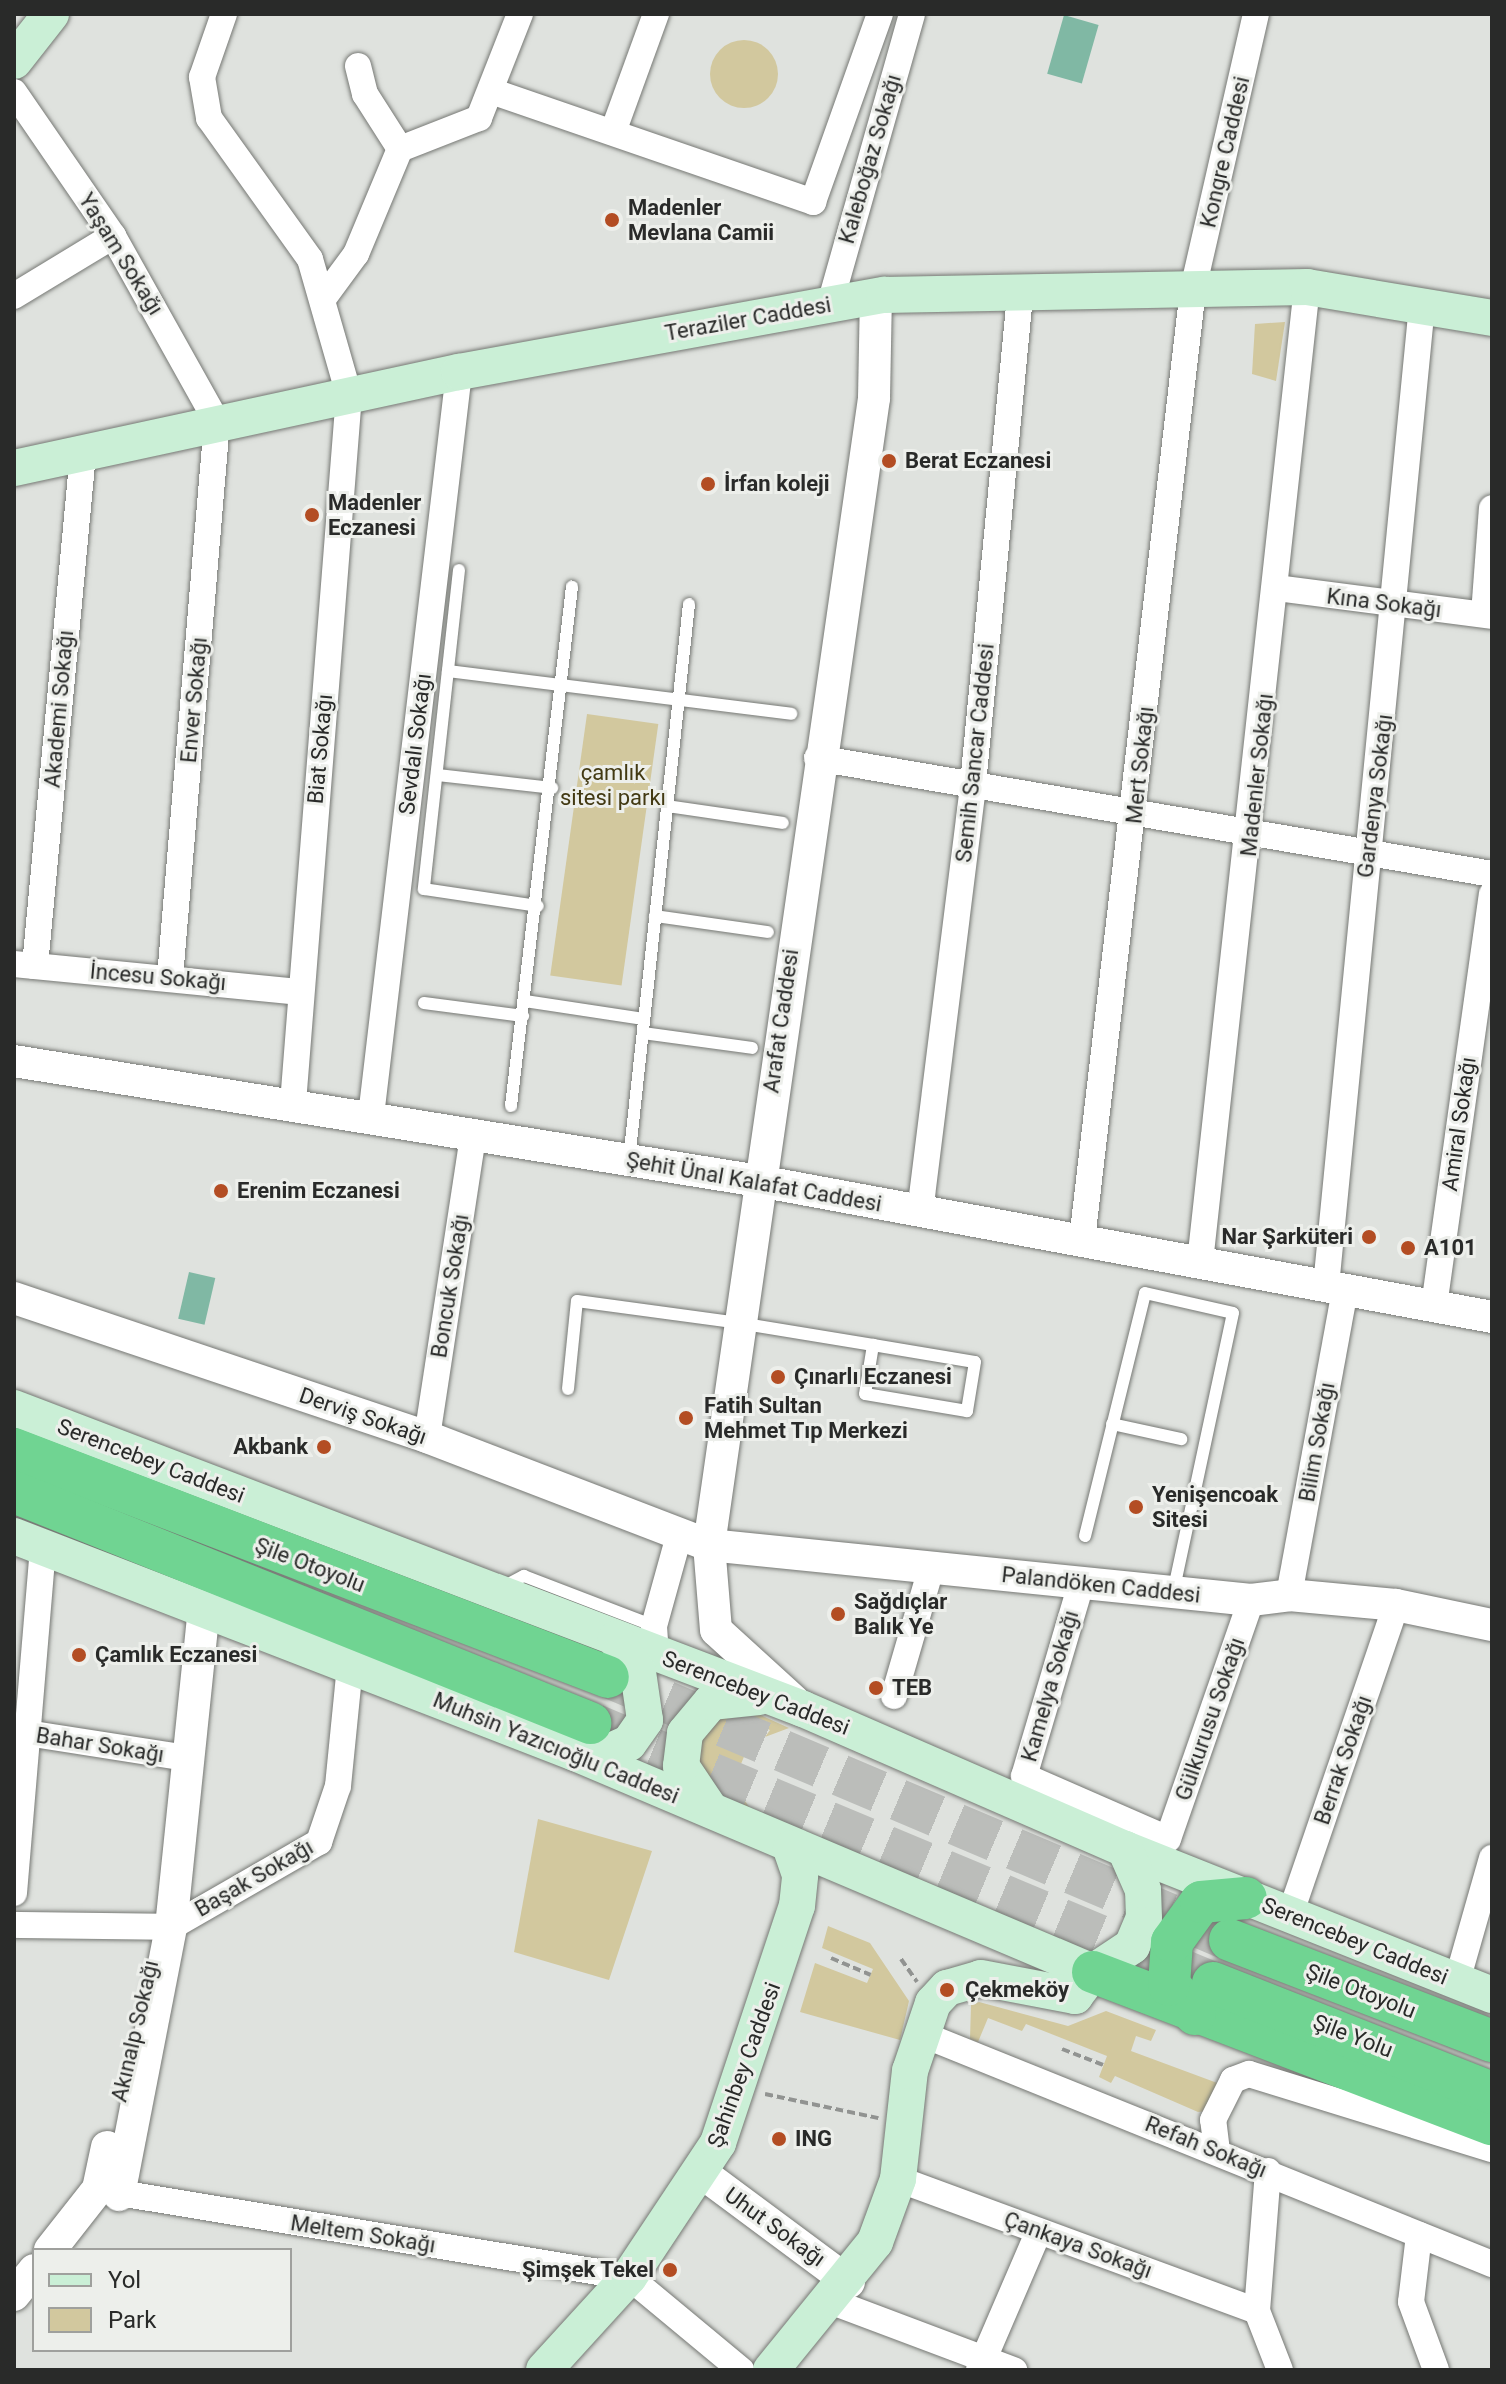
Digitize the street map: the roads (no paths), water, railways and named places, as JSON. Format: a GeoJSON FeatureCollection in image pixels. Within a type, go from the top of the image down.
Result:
{"type":"FeatureCollection","features":[{"type":"Feature","properties":{"kind":"highway","name":"Şile Otoyolu"},"geometry":{"type":"LineString","coordinates":[[14,1449],[612,1658]]}},
{"type":"Feature","properties":{"kind":"highway","name":"Şile Otoyolu"},"geometry":{"type":"LineString","coordinates":[[14,1492],[583,1738]]}},
{"type":"Feature","properties":{"kind":"highway"},"geometry":{"type":"LineString","coordinates":[[1246,1898],[1201,1902],[1172,1942],[1169,1985],[1492,2124]]}},
{"type":"Feature","properties":{"kind":"highway","name":"Şile Otoyolu"},"geometry":{"type":"LineString","coordinates":[[1230,1940],[1492,2041]]}},
{"type":"Feature","properties":{"kind":"highway"},"geometry":{"type":"LineString","coordinates":[[1093,1972],[1204,1999]]}},
{"type":"Feature","properties":{"kind":"highway","name":"Şile Yolu"},"geometry":{"type":"LineString","coordinates":[[1204,1999],[1492,2093]]}},
{"type":"Feature","properties":{"kind":"main road"},"geometry":{"type":"LineString","coordinates":[[14,61],[51,14]]}},
{"type":"Feature","properties":{"kind":"main road","name":"Teraziler Caddesi"},"geometry":{"type":"LineString","coordinates":[[14,468],[459,372],[876,296],[1307,287],[1492,318]]}},
{"type":"Feature","properties":{"kind":"main road","name":"Serencebey Caddesi"},"geometry":{"type":"LineString","coordinates":[[14,1408],[495,1591],[612,1658],[655,1640],[790,1704],[1125,1849],[1492,1995]]}},
{"type":"Feature","properties":{"kind":"main road","name":"Muhsin Yazıcıoğlu Caddesi"},"geometry":{"type":"LineString","coordinates":[[29,1542],[350,1666],[583,1738],[711,1810],[791,1849],[1093,1972]]}},
{"type":"Feature","properties":{"kind":"main road"},"geometry":{"type":"LineString","coordinates":[[583,1738],[604,1754],[629,1743],[645,1720],[638,1672],[612,1658]]}},
{"type":"Feature","properties":{"kind":"main road"},"geometry":{"type":"LineString","coordinates":[[711,1810],[681,1766],[693,1717],[711,1702],[790,1704]]}},
{"type":"Feature","properties":{"kind":"main road","name":"Şahinbey Caddesi"},"geometry":{"type":"LineString","coordinates":[[544,2370],[629,2277],[702,2173],[736,2088],[797,1906],[791,1849]]}},
{"type":"Feature","properties":{"kind":"main road"},"geometry":{"type":"LineString","coordinates":[[771,2370],[840,2291],[875,2242],[898,2179],[919,2033],[947,1988],[981,1978],[1075,1996],[1093,1972],[1132,1946],[1144,1918],[1143,1890],[1125,1849]]}},
{"type":"Feature","properties":{"kind":"street","name":"Biat Sokağı"},"geometry":{"type":"LineString","coordinates":[[224,14],[202,77],[209,118],[310,259],[325,296],[349,395],[293,1103]]}},
{"type":"Feature","properties":{"kind":"street"},"geometry":{"type":"LineString","coordinates":[[325,296],[356,254],[400,149],[479,118],[520,14]]}},
{"type":"Feature","properties":{"kind":"street"},"geometry":{"type":"LineString","coordinates":[[613,132],[656,14]]}},
{"type":"Feature","properties":{"kind":"street"},"geometry":{"type":"LineString","coordinates":[[491,91],[813,202],[880,14]]}},
{"type":"Feature","properties":{"kind":"street","name":"Kaleboğaz Sokağı"},"geometry":{"type":"LineString","coordinates":[[830,304],[912,14]]}},
{"type":"Feature","properties":{"kind":"street","name":"Kongre Caddesi"},"geometry":{"type":"LineString","coordinates":[[1193,289],[1256,14]]}},
{"type":"Feature","properties":{"kind":"street"},"geometry":{"type":"LineString","coordinates":[[358,66],[365,94],[400,149]]}},
{"type":"Feature","properties":{"kind":"street","name":"Yaşam Sokağı"},"geometry":{"type":"LineString","coordinates":[[14,92],[113,236],[217,422]]}},
{"type":"Feature","properties":{"kind":"street"},"geometry":{"type":"LineString","coordinates":[[14,296],[113,236]]}},
{"type":"Feature","properties":{"kind":"street","name":"Madenler Sokağı"},"geometry":{"type":"LineString","coordinates":[[1200,1262],[1251,835],[1307,287]]}},
{"type":"Feature","properties":{"kind":"street","name":"Mert Sokağı"},"geometry":{"type":"LineString","coordinates":[[1082,1240],[1193,289]]}},
{"type":"Feature","properties":{"kind":"street","name":"Semih Sancar Caddesi"},"geometry":{"type":"LineString","coordinates":[[920,1212],[973,784],[1020,292]]}},
{"type":"Feature","properties":{"kind":"street","name":"Arafat Caddesi"},"geometry":{"type":"LineString","coordinates":[[790,1704],[716,1630],[709,1545],[817,758],[874,398],[876,296]]}},
{"type":"Feature","properties":{"kind":"street","name":"Gardenya Sokağı"},"geometry":{"type":"LineString","coordinates":[[1335,1288],[1367,857],[1398,607],[1422,306]]}},
{"type":"Feature","properties":{"kind":"street","name":"Sevdalı Sokağı"},"geometry":{"type":"LineString","coordinates":[[371,1116],[459,372]]}},
{"type":"Feature","properties":{"kind":"street","name":"Enver Sokağı"},"geometry":{"type":"LineString","coordinates":[[170,977],[217,422]]}},
{"type":"Feature","properties":{"kind":"street","name":"Akademi Sokağı"},"geometry":{"type":"LineString","coordinates":[[24,965],[83,453]]}},
{"type":"Feature","properties":{"kind":"street"},"geometry":{"type":"LineString","coordinates":[[1488,615],[1492,508]]}},
{"type":"Feature","properties":{"kind":"street","name":"Kına Sokağı"},"geometry":{"type":"LineString","coordinates":[[1277,588],[1398,607],[1488,615]]}},
{"type":"Feature","properties":{"kind":"street"},"geometry":{"type":"LineString","coordinates":[[817,758],[1367,857],[1492,874]]}},
{"type":"Feature","properties":{"kind":"street","name":"Amiral Sokağı"},"geometry":{"type":"LineString","coordinates":[[1434,1306],[1492,894]]}},
{"type":"Feature","properties":{"kind":"street","name":"İncesu Sokağı"},"geometry":{"type":"LineString","coordinates":[[24,965],[301,992]]}},
{"type":"Feature","properties":{"kind":"street","name":"Şehit Ünal Kalafat Caddesi"},"geometry":{"type":"LineString","coordinates":[[14,1061],[293,1103],[759,1181],[1492,1317]]}},
{"type":"Feature","properties":{"kind":"street","name":"Boncuk Sokağı"},"geometry":{"type":"LineString","coordinates":[[427,1437],[473,1135]]}},
{"type":"Feature","properties":{"kind":"street","name":"Bilim Sokağı"},"geometry":{"type":"LineString","coordinates":[[1289,1595],[1335,1288]]}},
{"type":"Feature","properties":{"kind":"street","name":"Derviş Sokağı"},"geometry":{"type":"LineString","coordinates":[[14,1298],[427,1437],[709,1545]]}},
{"type":"Feature","properties":{"kind":"street"},"geometry":{"type":"LineString","coordinates":[[655,1640],[680,1532]]}},
{"type":"Feature","properties":{"kind":"street"},"geometry":{"type":"LineString","coordinates":[[14,1893],[29,1542]]}},
{"type":"Feature","properties":{"kind":"street","name":"Palandöken Caddesi"},"geometry":{"type":"LineString","coordinates":[[709,1545],[1251,1600],[1289,1595],[1396,1605],[1492,1625]]}},
{"type":"Feature","properties":{"kind":"street"},"geometry":{"type":"LineString","coordinates":[[894,1696],[931,1569]]}},
{"type":"Feature","properties":{"kind":"street","name":"Kamelya Sokağı"},"geometry":{"type":"LineString","coordinates":[[1081,1584],[1024,1776],[1168,1839]]}},
{"type":"Feature","properties":{"kind":"street","name":"Gülkurusu Sokağı"},"geometry":{"type":"LineString","coordinates":[[1168,1839],[1251,1600]]}},
{"type":"Feature","properties":{"kind":"street","name":"Berrak Sokağı"},"geometry":{"type":"LineString","coordinates":[[1290,1915],[1396,1605]]}},
{"type":"Feature","properties":{"kind":"street","name":"Akınalp Sokağı"},"geometry":{"type":"LineString","coordinates":[[52,2248],[108,2192],[154,1950],[171,1927],[186,1758],[204,1609]]}},
{"type":"Feature","properties":{"kind":"street","name":"Başak Sokağı"},"geometry":{"type":"LineString","coordinates":[[14,1925],[171,1927],[319,1842],[338,1786],[350,1666]]}},
{"type":"Feature","properties":{"kind":"street","name":"Bahar Sokağı"},"geometry":{"type":"LineString","coordinates":[[22,1733],[186,1758]]}},
{"type":"Feature","properties":{"kind":"street"},"geometry":{"type":"LineString","coordinates":[[1457,1981],[1492,1858]]}},
{"type":"Feature","properties":{"kind":"street","name":"Refah Sokağı"},"geometry":{"type":"LineString","coordinates":[[919,2033],[1268,2171],[1492,2264]]}},
{"type":"Feature","properties":{"kind":"street"},"geometry":{"type":"LineString","coordinates":[[1217,2151],[1213,2120],[1233,2080],[1249,2074],[1492,2149]]}},
{"type":"Feature","properties":{"kind":"street"},"geometry":{"type":"LineString","coordinates":[[1268,2171],[1257,2311],[1280,2370]]}},
{"type":"Feature","properties":{"kind":"street","name":"Uhut Sokağı"},"geometry":{"type":"LineString","coordinates":[[702,2173],[840,2291]]}},
{"type":"Feature","properties":{"kind":"street","name":"Çankaya Sokağı"},"geometry":{"type":"LineString","coordinates":[[898,2179],[1257,2311]]}},
{"type":"Feature","properties":{"kind":"street","name":"Meltem Sokağı"},"geometry":{"type":"LineString","coordinates":[[108,2192],[629,2277]]}},
{"type":"Feature","properties":{"kind":"street"},"geometry":{"type":"LineString","coordinates":[[982,2364],[1039,2231]]}},
{"type":"Feature","properties":{"kind":"street"},"geometry":{"type":"LineString","coordinates":[[1419,2235],[1411,2302],[1436,2370]]}},
{"type":"Feature","properties":{"kind":"street"},"geometry":{"type":"LineString","coordinates":[[14,2295],[32,2272]]}},
{"type":"Feature","properties":{"kind":"street"},"geometry":{"type":"LineString","coordinates":[[629,2277],[741,2370]]}},
{"type":"Feature","properties":{"kind":"street"},"geometry":{"type":"LineString","coordinates":[[840,2291],[982,2364],[1014,2370]]}},
{"type":"Feature","properties":{"kind":"lane"},"geometry":{"type":"LineString","coordinates":[[459,570],[424,889],[538,906]]}},
{"type":"Feature","properties":{"kind":"lane"},"geometry":{"type":"LineString","coordinates":[[511,1106],[552,788],[572,587]]}},
{"type":"Feature","properties":{"kind":"lane"},"geometry":{"type":"LineString","coordinates":[[629,1160],[689,604]]}},
{"type":"Feature","properties":{"kind":"lane"},"geometry":{"type":"LineString","coordinates":[[448,671],[791,714]]}},
{"type":"Feature","properties":{"kind":"lane"},"geometry":{"type":"LineString","coordinates":[[437,775],[552,788]]}},
{"type":"Feature","properties":{"kind":"lane"},"geometry":{"type":"LineString","coordinates":[[667,806],[783,823]]}},
{"type":"Feature","properties":{"kind":"lane"},"geometry":{"type":"LineString","coordinates":[[655,916],[768,932]]}},
{"type":"Feature","properties":{"kind":"lane"},"geometry":{"type":"LineString","coordinates":[[525,1001],[644,1019]]}},
{"type":"Feature","properties":{"kind":"lane"},"geometry":{"type":"LineString","coordinates":[[424,1003],[523,1016]]}},
{"type":"Feature","properties":{"kind":"lane"},"geometry":{"type":"LineString","coordinates":[[643,1033],[752,1048]]}},
{"type":"Feature","properties":{"kind":"lane"},"geometry":{"type":"LineString","coordinates":[[1085,1536],[1145,1293],[1233,1313],[1173,1592]]}},
{"type":"Feature","properties":{"kind":"lane"},"geometry":{"type":"LineString","coordinates":[[568,1389],[577,1301],[739,1323],[873,1345],[975,1362],[967,1411],[865,1394],[873,1345]]}},
{"type":"Feature","properties":{"kind":"lane"},"geometry":{"type":"LineString","coordinates":[[1112,1424],[1181,1439]]}},
{"type":"Feature","properties":{"kind":"lane"},"geometry":{"type":"LineString","coordinates":[[495,1591],[524,1576],[655,1640]]}},
{"type":"Feature","properties":{"kind":"tunnel"},"geometry":{"type":"LineString","coordinates":[[608,1677],[1230,1940]]}},
{"type":"Feature","properties":{"kind":"tunnel"},"geometry":{"type":"LineString","coordinates":[[595,1725],[1213,1983]]}},
{"type":"Feature","properties":{"kind":"place","name":"Madenler Mevlana Camii"},"geometry":{"type":"Point","coordinates":[612,220]}},
{"type":"Feature","properties":{"kind":"place","name":"Berat Eczanesi"},"geometry":{"type":"Point","coordinates":[889,461]}},
{"type":"Feature","properties":{"kind":"place","name":"İrfan koleji"},"geometry":{"type":"Point","coordinates":[708,484]}},
{"type":"Feature","properties":{"kind":"place","name":"Madenler Eczanesi"},"geometry":{"type":"Point","coordinates":[312,515]}},
{"type":"Feature","properties":{"kind":"place","name":"Erenim Eczanesi"},"geometry":{"type":"Point","coordinates":[221,1191]}},
{"type":"Feature","properties":{"kind":"place","name":"Nar Şarküteri"},"geometry":{"type":"Point","coordinates":[1369,1237]}},
{"type":"Feature","properties":{"kind":"place","name":"A101"},"geometry":{"type":"Point","coordinates":[1408,1248]}},
{"type":"Feature","properties":{"kind":"place","name":"Çınarlı Eczanesi"},"geometry":{"type":"Point","coordinates":[778,1377]}},
{"type":"Feature","properties":{"kind":"place","name":"Fatih Sultan Mehmet Tıp Merkezi"},"geometry":{"type":"Point","coordinates":[686,1418]}},
{"type":"Feature","properties":{"kind":"place","name":"Akbank"},"geometry":{"type":"Point","coordinates":[324,1447]}},
{"type":"Feature","properties":{"kind":"place","name":"Yenişencoak Sitesi"},"geometry":{"type":"Point","coordinates":[1136,1507]}},
{"type":"Feature","properties":{"kind":"place","name":"Sağdıçlar Balık Ye"},"geometry":{"type":"Point","coordinates":[838,1614]}},
{"type":"Feature","properties":{"kind":"place","name":"Çamlık Eczanesi"},"geometry":{"type":"Point","coordinates":[79,1655]}},
{"type":"Feature","properties":{"kind":"place","name":"TEB"},"geometry":{"type":"Point","coordinates":[876,1688]}},
{"type":"Feature","properties":{"kind":"place","name":"Çekmeköy"},"geometry":{"type":"Point","coordinates":[947,1990]}},
{"type":"Feature","properties":{"kind":"place","name":"ING"},"geometry":{"type":"Point","coordinates":[779,2139]}},
{"type":"Feature","properties":{"kind":"place","name":"Şimşek Tekel"},"geometry":{"type":"Point","coordinates":[670,2270]}},
{"type":"Feature","properties":{"kind":"park label","name":"çamlık sitesi parkı"},"geometry":{"type":"Point","coordinates":[613,784]}}]}
